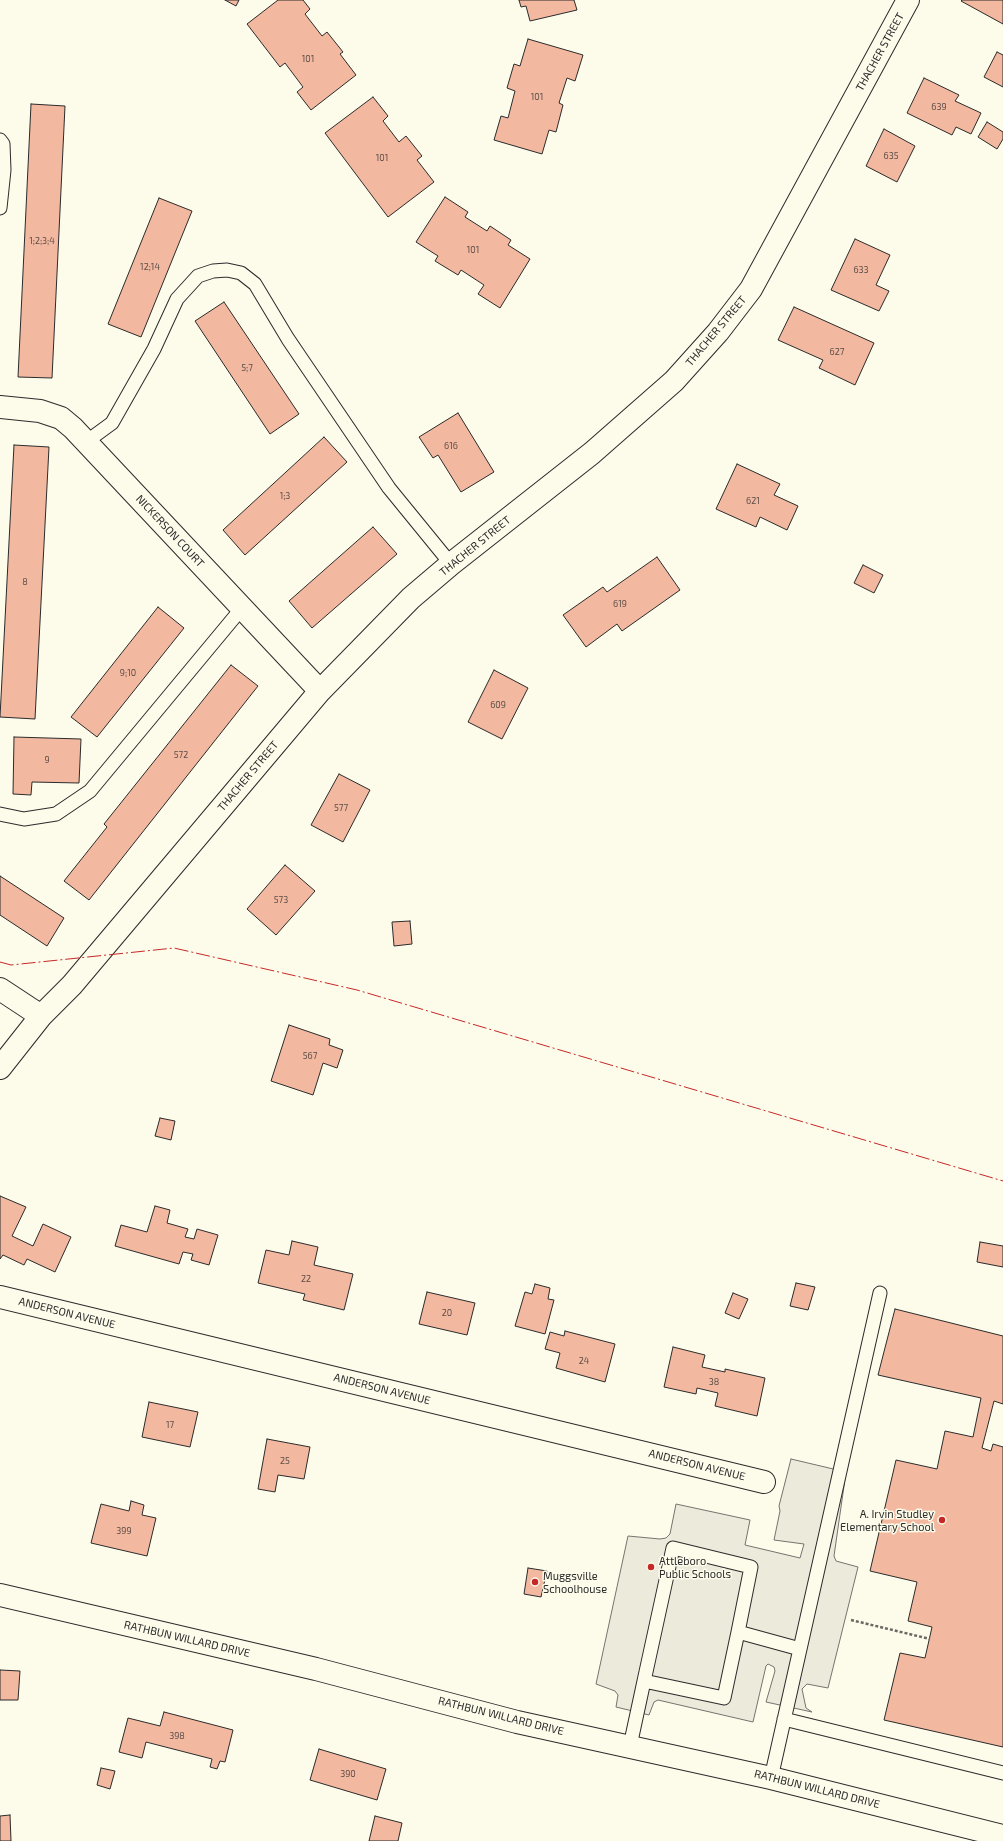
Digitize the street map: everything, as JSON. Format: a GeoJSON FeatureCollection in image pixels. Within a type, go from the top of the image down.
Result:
{"type":"FeatureCollection","features":[{"type":"Feature","properties":{"kind":"street","name":"THACHER STREET"},"geometry":{"type":"LineString","coordinates":[[0,1068],[41,1016],[72,985],[320,691],[411,598],[451,564],[592,453],[674,381],[718,332],[751,289],[908,0]]}},
{"type":"Feature","properties":{"kind":"street","name":"NICKERSON COURT"},"geometry":{"type":"LineString","coordinates":[[0,407],[40,411],[61,418],[86,442],[320,691]]}},
{"type":"Feature","properties":{"kind":"street"},"geometry":{"type":"LineString","coordinates":[[0,989],[41,1016]]}},
{"type":"Feature","properties":{"kind":"street","name":"ANDERSON AVENUE"},"geometry":{"type":"LineString","coordinates":[[0,1296],[764,1482]]}},
{"type":"Feature","properties":{"kind":"street","name":"RATHBUN WILLARD DRIVE"},"geometry":{"type":"LineString","coordinates":[[0,1595],[316,1669],[517,1722],[771,1778],[1003,1836]]}},
{"type":"Feature","properties":{"kind":"lane"},"geometry":{"type":"LineString","coordinates":[[0,140],[3,144],[4,170],[0,208]]}},
{"type":"Feature","properties":{"kind":"lane"},"geometry":{"type":"LineString","coordinates":[[86,442],[112,423],[154,350],[177,299],[198,276],[213,271],[227,270],[241,272],[255,284],[288,339],[389,488],[451,564]]}},
{"type":"Feature","properties":{"kind":"lane"},"geometry":{"type":"LineString","coordinates":[[0,814],[24,818],[56,814],[90,791],[242,608]]}},
{"type":"Feature","properties":{"kind":"lane"},"geometry":{"type":"LineString","coordinates":[[771,1778],[880,1292]]}},
{"type":"Feature","properties":{"kind":"lane"},"geometry":{"type":"LineString","coordinates":[[630,1746],[644,1681],[673,1548],[750,1567],[724,1698],[644,1681]]}},
{"type":"Feature","properties":{"kind":"lane"},"geometry":{"type":"LineString","coordinates":[[738,1632],[800,1649]]}},
{"type":"Feature","properties":{"kind":"lane"},"geometry":{"type":"LineString","coordinates":[[784,1719],[1003,1772]]}},
{"type":"Feature","properties":{"kind":"path"},"geometry":{"type":"LineString","coordinates":[[850,1620],[930,1639]]}},
{"type":"Feature","properties":{"kind":"shaded area"},"geometry":{"type":"Polygon","coordinates":[[[791,1459],[846,1472],[834,1556],[836,1561],[858,1567],[828,1688],[807,1684],[802,1689],[806,1708],[812,1712],[766,1702],[775,1671],[774,1667],[768,1664],[766,1666],[753,1722],[658,1700],[654,1702],[649,1715],[616,1707],[618,1695],[615,1691],[596,1684],[628,1536],[660,1539],[666,1538],[670,1534],[676,1504],[750,1520],[745,1545],[800,1558],[804,1544],[774,1540],[780,1511],[779,1506],[791,1459]]]}},
{"type":"Feature","properties":{"kind":"building"},"geometry":{"type":"Polygon","coordinates":[[[225,0],[239,0],[236,6],[225,0]]]}},
{"type":"Feature","properties":{"kind":"building"},"geometry":{"type":"Polygon","coordinates":[[[278,0],[303,0],[310,9],[305,14],[322,36],[327,32],[343,52],[340,54],[356,75],[311,110],[297,92],[303,87],[285,63],[280,67],[247,24],[278,0]]]}},
{"type":"Feature","properties":{"kind":"building"},"geometry":{"type":"Polygon","coordinates":[[[519,0],[574,0],[577,10],[530,21],[526,6],[521,7],[519,0]]]}},
{"type":"Feature","properties":{"kind":"building"},"geometry":{"type":"Polygon","coordinates":[[[1003,0],[1003,24],[961,1],[1003,0]]]}},
{"type":"Feature","properties":{"kind":"building"},"geometry":{"type":"Polygon","coordinates":[[[528,39],[583,55],[575,81],[567,78],[559,103],[563,105],[556,132],[549,130],[542,154],[494,140],[501,116],[508,118],[515,91],[507,88],[514,64],[520,66],[528,39]]]}},
{"type":"Feature","properties":{"kind":"building"},"geometry":{"type":"Polygon","coordinates":[[[997,52],[1003,55],[1003,87],[984,77],[997,52]]]}},
{"type":"Feature","properties":{"kind":"building"},"geometry":{"type":"Polygon","coordinates":[[[924,78],[959,95],[955,101],[981,113],[971,134],[956,127],[952,135],[907,113],[924,78]]]}},
{"type":"Feature","properties":{"kind":"building"},"geometry":{"type":"Polygon","coordinates":[[[373,97],[388,116],[383,121],[399,142],[406,136],[422,156],[417,160],[434,182],[388,217],[325,133],[373,97]]]}},
{"type":"Feature","properties":{"kind":"building"},"geometry":{"type":"Polygon","coordinates":[[[31,104],[65,106],[52,378],[18,377],[31,104]]]}},
{"type":"Feature","properties":{"kind":"building"},"geometry":{"type":"Polygon","coordinates":[[[987,122],[1003,132],[1003,139],[997,149],[978,137],[987,122]]]}},
{"type":"Feature","properties":{"kind":"building"},"geometry":{"type":"Polygon","coordinates":[[[884,129],[915,146],[897,182],[866,166],[884,129]]]}},
{"type":"Feature","properties":{"kind":"building"},"geometry":{"type":"Polygon","coordinates":[[[445,197],[468,212],[465,217],[487,231],[490,226],[511,240],[508,245],[530,259],[500,308],[478,294],[484,285],[461,270],[458,275],[435,261],[438,256],[416,242],[445,197]]]}},
{"type":"Feature","properties":{"kind":"building"},"geometry":{"type":"Polygon","coordinates":[[[159,198],[192,211],[141,337],[108,324],[159,198]]]}},
{"type":"Feature","properties":{"kind":"building"},"geometry":{"type":"Polygon","coordinates":[[[855,239],[890,255],[876,285],[889,291],[879,311],[831,290],[855,239]]]}},
{"type":"Feature","properties":{"kind":"building"},"geometry":{"type":"Polygon","coordinates":[[[224,302],[299,414],[270,434],[195,321],[224,302]]]}},
{"type":"Feature","properties":{"kind":"building"},"geometry":{"type":"Polygon","coordinates":[[[794,307],[874,343],[855,385],[819,368],[823,360],[778,340],[794,307]]]}},
{"type":"Feature","properties":{"kind":"building"},"geometry":{"type":"Polygon","coordinates":[[[458,413],[494,472],[461,492],[438,455],[433,458],[419,437],[458,413]]]}},
{"type":"Feature","properties":{"kind":"building"},"geometry":{"type":"Polygon","coordinates":[[[324,437],[347,462],[245,555],[223,530],[324,437]]]}},
{"type":"Feature","properties":{"kind":"building"},"geometry":{"type":"Polygon","coordinates":[[[14,445],[49,447],[35,719],[0,717],[14,445]]]}},
{"type":"Feature","properties":{"kind":"building"},"geometry":{"type":"Polygon","coordinates":[[[737,464],[780,484],[774,495],[798,506],[787,530],[760,517],[756,527],[716,509],[737,464]]]}},
{"type":"Feature","properties":{"kind":"building"},"geometry":{"type":"Polygon","coordinates":[[[373,527],[397,554],[312,628],[289,601],[373,527]]]}},
{"type":"Feature","properties":{"kind":"building"},"geometry":{"type":"Polygon","coordinates":[[[657,557],[680,590],[622,631],[617,624],[586,647],[563,615],[603,587],[607,592],[657,557]]]}},
{"type":"Feature","properties":{"kind":"building"},"geometry":{"type":"Polygon","coordinates":[[[863,565],[883,575],[874,593],[854,583],[863,565]]]}},
{"type":"Feature","properties":{"kind":"building"},"geometry":{"type":"Polygon","coordinates":[[[158,607],[184,628],[97,737],[71,717],[158,607]]]}},
{"type":"Feature","properties":{"kind":"building"},"geometry":{"type":"Polygon","coordinates":[[[231,665],[258,686],[89,900],[64,881],[107,827],[104,824],[231,665]]]}},
{"type":"Feature","properties":{"kind":"building"},"geometry":{"type":"Polygon","coordinates":[[[494,670],[528,688],[502,739],[468,722],[494,670]]]}},
{"type":"Feature","properties":{"kind":"building"},"geometry":{"type":"Polygon","coordinates":[[[14,737],[81,739],[79,783],[32,782],[31,795],[13,794],[14,737]]]}},
{"type":"Feature","properties":{"kind":"building"},"geometry":{"type":"Polygon","coordinates":[[[339,774],[370,790],[343,842],[311,825],[339,774]]]}},
{"type":"Feature","properties":{"kind":"building"},"geometry":{"type":"Polygon","coordinates":[[[285,865],[315,891],[276,935],[247,909],[285,865]]]}},
{"type":"Feature","properties":{"kind":"building"},"geometry":{"type":"Polygon","coordinates":[[[0,876],[64,918],[47,946],[0,915],[0,876]]]}},
{"type":"Feature","properties":{"kind":"building"},"geometry":{"type":"Polygon","coordinates":[[[410,921],[412,944],[394,946],[392,922],[410,921]]]}},
{"type":"Feature","properties":{"kind":"building"},"geometry":{"type":"Polygon","coordinates":[[[289,1025],[330,1039],[329,1045],[343,1050],[337,1068],[323,1063],[313,1095],[271,1081],[289,1025]]]}},
{"type":"Feature","properties":{"kind":"building"},"geometry":{"type":"Polygon","coordinates":[[[160,1118],[175,1121],[171,1140],[155,1136],[160,1118]]]}},
{"type":"Feature","properties":{"kind":"building"},"geometry":{"type":"Polygon","coordinates":[[[0,1196],[26,1207],[12,1236],[33,1246],[43,1224],[71,1237],[55,1272],[27,1259],[24,1265],[3,1255],[0,1259],[0,1196]]]}},
{"type":"Feature","properties":{"kind":"building"},"geometry":{"type":"Polygon","coordinates":[[[155,1206],[170,1210],[167,1223],[188,1229],[185,1237],[194,1239],[197,1229],[218,1235],[209,1265],[191,1260],[193,1254],[183,1252],[179,1264],[115,1246],[121,1225],[147,1232],[155,1206]]]}},
{"type":"Feature","properties":{"kind":"building"},"geometry":{"type":"Polygon","coordinates":[[[292,1241],[318,1247],[314,1265],[353,1274],[344,1310],[303,1300],[305,1294],[258,1283],[266,1250],[289,1255],[292,1241]]]}},
{"type":"Feature","properties":{"kind":"building"},"geometry":{"type":"Polygon","coordinates":[[[980,1242],[1003,1246],[1003,1267],[977,1262],[980,1242]]]}},
{"type":"Feature","properties":{"kind":"building"},"geometry":{"type":"Polygon","coordinates":[[[796,1283],[815,1287],[808,1310],[790,1306],[796,1283]]]}},
{"type":"Feature","properties":{"kind":"building"},"geometry":{"type":"Polygon","coordinates":[[[535,1284],[550,1288],[548,1299],[554,1300],[545,1334],[515,1326],[525,1292],[532,1294],[535,1284]]]}},
{"type":"Feature","properties":{"kind":"building"},"geometry":{"type":"Polygon","coordinates":[[[427,1292],[475,1303],[467,1335],[419,1324],[427,1292]]]}},
{"type":"Feature","properties":{"kind":"building"},"geometry":{"type":"Polygon","coordinates":[[[733,1293],[748,1299],[739,1319],[725,1313],[733,1293]]]}},
{"type":"Feature","properties":{"kind":"building","name":"A. Irvin Studley Elementary School"},"geometry":{"type":"Polygon","coordinates":[[[895,1309],[1003,1336],[1003,1404],[994,1401],[982,1448],[991,1451],[993,1444],[1003,1447],[1003,1747],[884,1720],[900,1653],[925,1658],[932,1627],[908,1621],[917,1582],[870,1571],[896,1460],[937,1469],[945,1431],[973,1437],[981,1398],[878,1375],[895,1309]]]}},
{"type":"Feature","properties":{"kind":"building"},"geometry":{"type":"Polygon","coordinates":[[[565,1331],[615,1344],[605,1382],[556,1368],[560,1353],[545,1349],[550,1332],[564,1336],[565,1331]]]}},
{"type":"Feature","properties":{"kind":"building"},"geometry":{"type":"Polygon","coordinates":[[[673,1347],[705,1355],[702,1367],[725,1372],[725,1369],[765,1378],[757,1416],[715,1406],[718,1393],[697,1388],[696,1394],[664,1387],[673,1347]]]}},
{"type":"Feature","properties":{"kind":"building"},"geometry":{"type":"Polygon","coordinates":[[[149,1402],[198,1412],[190,1447],[142,1437],[149,1402]]]}},
{"type":"Feature","properties":{"kind":"building"},"geometry":{"type":"Polygon","coordinates":[[[267,1439],[310,1447],[304,1479],[278,1475],[275,1492],[258,1489],[267,1439]]]}},
{"type":"Feature","properties":{"kind":"building"},"geometry":{"type":"Polygon","coordinates":[[[131,1501],[144,1505],[142,1515],[156,1518],[147,1556],[91,1543],[101,1504],[129,1511],[131,1501]]]}},
{"type":"Feature","properties":{"kind":"building","name":"Muggsville Schoolhouse"},"geometry":{"type":"Polygon","coordinates":[[[528,1568],[547,1571],[541,1597],[524,1594],[528,1568]]]}},
{"type":"Feature","properties":{"kind":"building"},"geometry":{"type":"Polygon","coordinates":[[[0,1670],[20,1671],[18,1700],[0,1700],[0,1670]]]}},
{"type":"Feature","properties":{"kind":"building"},"geometry":{"type":"Polygon","coordinates":[[[164,1712],[233,1730],[225,1762],[220,1761],[217,1769],[210,1767],[212,1759],[146,1742],[142,1758],[119,1752],[128,1718],[160,1726],[164,1712]]]}},
{"type":"Feature","properties":{"kind":"building"},"geometry":{"type":"Polygon","coordinates":[[[319,1749],[386,1769],[377,1800],[310,1780],[319,1749]]]}},
{"type":"Feature","properties":{"kind":"building"},"geometry":{"type":"Polygon","coordinates":[[[101,1768],[115,1771],[110,1789],[97,1785],[101,1768]]]}},
{"type":"Feature","properties":{"kind":"building"},"geometry":{"type":"Polygon","coordinates":[[[10,1815],[11,1841],[0,1841],[0,1816],[10,1815]]]}},
{"type":"Feature","properties":{"kind":"building"},"geometry":{"type":"Polygon","coordinates":[[[375,1816],[402,1823],[398,1841],[369,1841],[375,1816]]]}},
{"type":"Feature","properties":{"kind":"power"},"geometry":{"type":"LineString","coordinates":[[0,962],[11,965],[174,948],[357,990],[1003,1181]]}},
{"type":"Feature","properties":{"kind":"place","name":"A. Irvin Studley Elementary School"},"geometry":{"type":"Point","coordinates":[942,1520]}},
{"type":"Feature","properties":{"kind":"place","name":"Attleboro Public Schools"},"geometry":{"type":"Point","coordinates":[651,1567]}},
{"type":"Feature","properties":{"kind":"place","name":"Muggsville Schoolhouse"},"geometry":{"type":"Point","coordinates":[535,1582]}}]}
